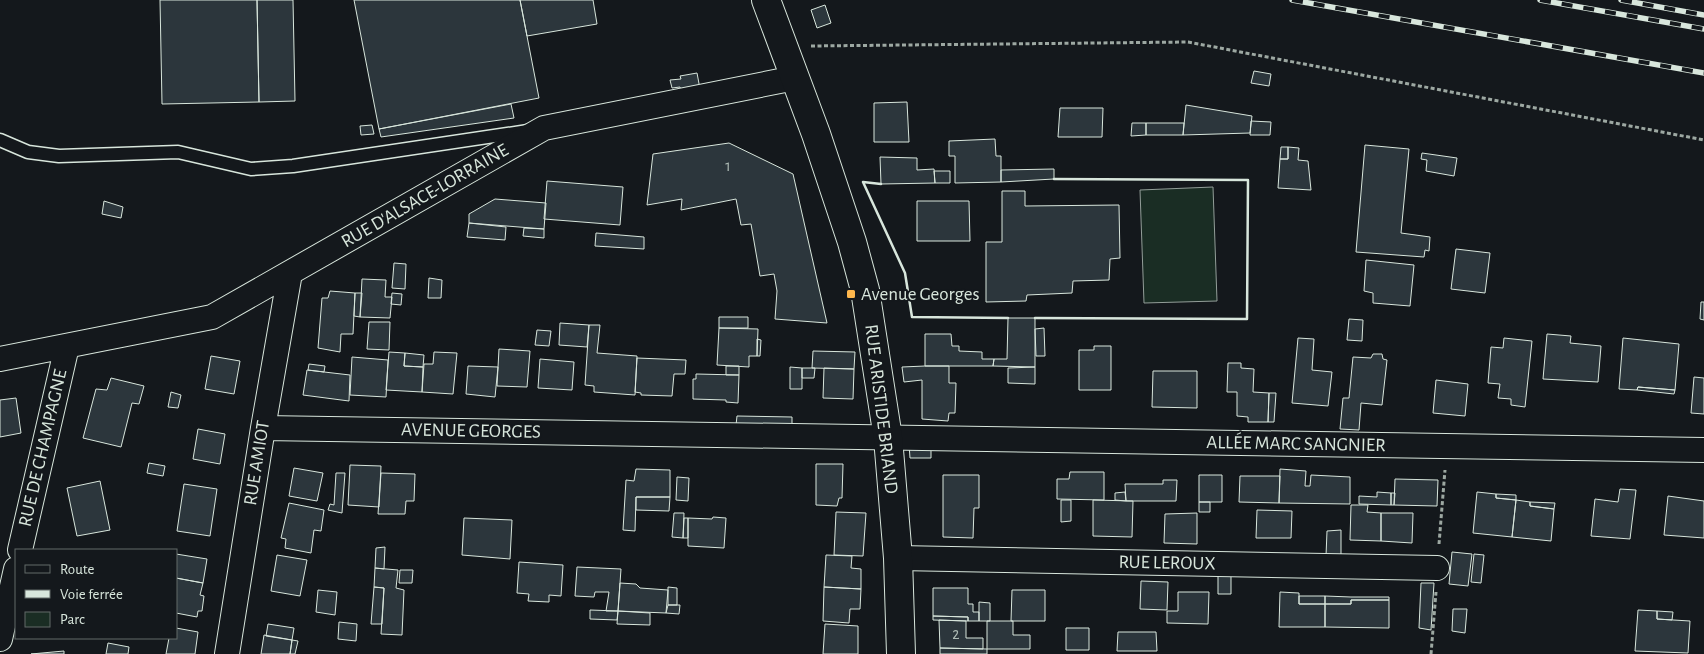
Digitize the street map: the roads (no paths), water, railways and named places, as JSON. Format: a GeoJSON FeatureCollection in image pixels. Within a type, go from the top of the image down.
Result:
{"type":"FeatureCollection","features":[{"type":"Feature","properties":{"kind":"main road","name":"RUE ARISTIDE BRIAND"},"geometry":{"type":"LineString","coordinates":[[766,0],[846,224],[865,290],[888,438],[898,558],[901,654]]}},
{"type":"Feature","properties":{"kind":"street","name":"RUE D'ALSACE-LORRAINE"},"geometry":{"type":"LineString","coordinates":[[0,359],[212,317],[544,128],[795,78]]}},
{"type":"Feature","properties":{"kind":"street","name":"RUE AMIOT"},"geometry":{"type":"LineString","coordinates":[[227,654],[290,273]]}},
{"type":"Feature","properties":{"kind":"street","name":"RUE DE CHAMPAGNE"},"geometry":{"type":"LineString","coordinates":[[20,549],[67,346]]}},
{"type":"Feature","properties":{"kind":"street","name":"AVENUE GEORGES"},"geometry":{"type":"LineString","coordinates":[[263,428],[888,438]]}},
{"type":"Feature","properties":{"kind":"street","name":"ALLÉE MARC SANGNIER"},"geometry":{"type":"LineString","coordinates":[[888,438],[1704,450]]}},
{"type":"Feature","properties":{"kind":"street","name":"RUE LEROUX"},"geometry":{"type":"LineString","coordinates":[[898,558],[1437,568]]}},
{"type":"Feature","properties":{"kind":"street"},"geometry":{"type":"LineString","coordinates":[[0,639],[5,598],[15,572]]}},
{"type":"Feature","properties":{"kind":"lane"},"geometry":{"type":"LineString","coordinates":[[0,140],[28,152],[59,156],[178,152],[251,169],[294,166],[544,128]]}},
{"type":"Feature","properties":{"kind":"railway"},"geometry":{"type":"LineString","coordinates":[[1292,0],[1704,73]]}},
{"type":"Feature","properties":{"kind":"railway"},"geometry":{"type":"LineString","coordinates":[[1540,0],[1704,29]]}},
{"type":"Feature","properties":{"kind":"railway"},"geometry":{"type":"LineString","coordinates":[[1621,0],[1704,15]]}},
{"type":"Feature","properties":{"kind":"place","name":"Avenue Georges"},"geometry":{"type":"Point","coordinates":[851,294]}}]}
